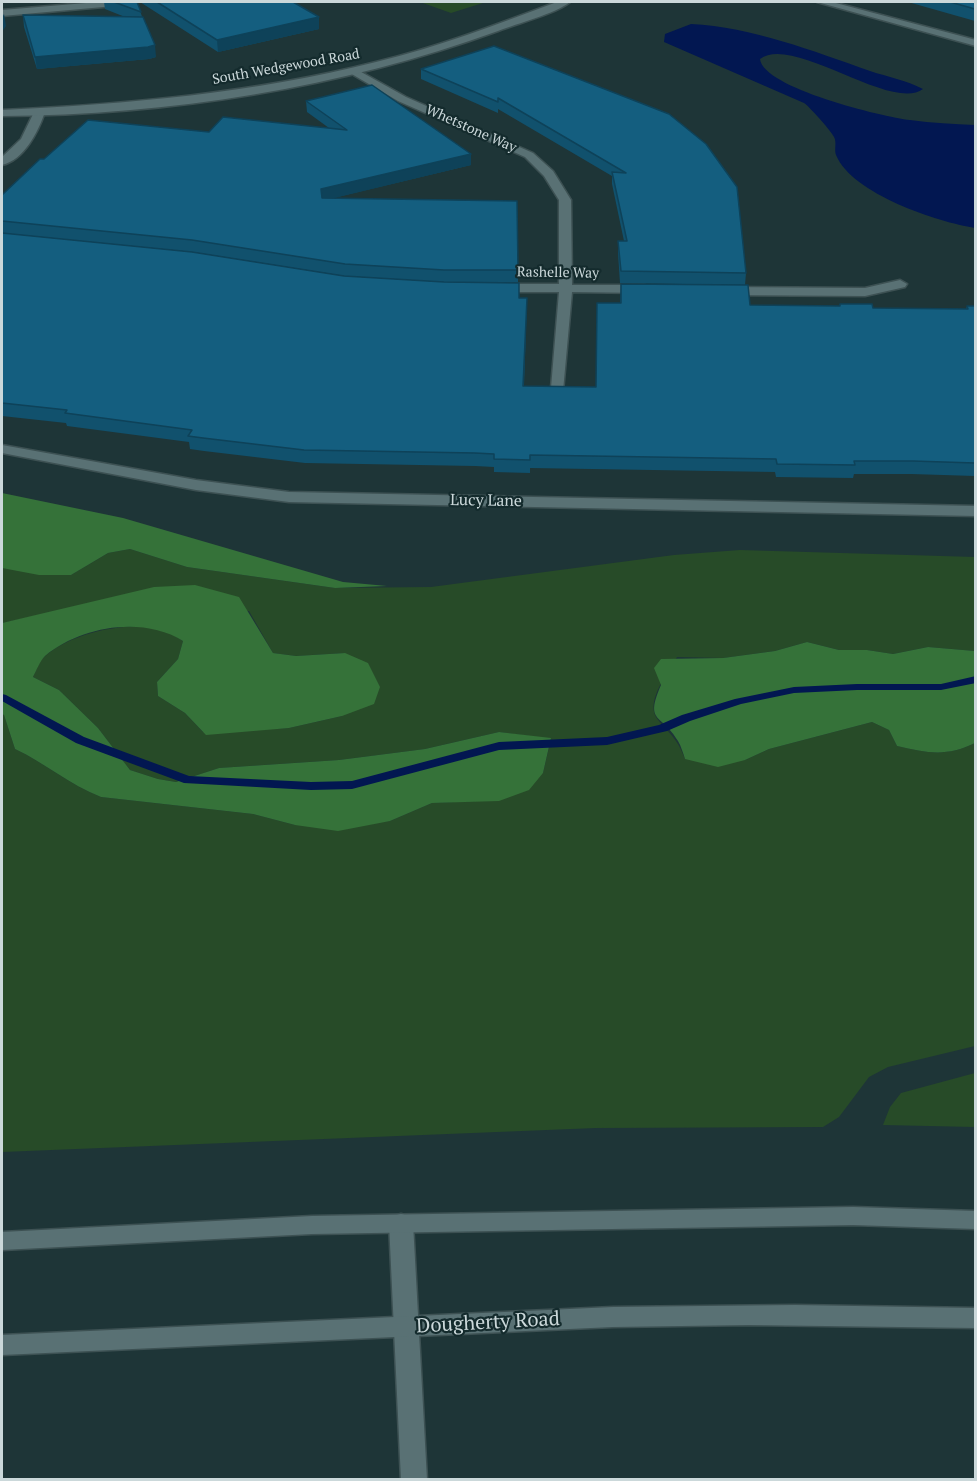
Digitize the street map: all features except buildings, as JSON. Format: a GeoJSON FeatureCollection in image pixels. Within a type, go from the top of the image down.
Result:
{"type":"FeatureCollection","features":[{"type":"Feature","properties":{"kind":"street"},"geometry":{"type":"LineString","coordinates":[[2,13],[126,2]]}},
{"type":"Feature","properties":{"kind":"street","name":"South Wedgewood Road"},"geometry":{"type":"LineString","coordinates":[[2,114],[168,103],[354,71],[429,50],[566,2]]}},
{"type":"Feature","properties":{"kind":"street"},"geometry":{"type":"LineString","coordinates":[[822,2],[975,43]]}},
{"type":"Feature","properties":{"kind":"street","name":"Whetstone Way"},"geometry":{"type":"LineString","coordinates":[[354,71],[402,99],[529,155],[549,174],[565,200],[567,270],[558,388]]}},
{"type":"Feature","properties":{"kind":"street"},"geometry":{"type":"LineString","coordinates":[[2,162],[25,142],[36,127],[39,112]]}},
{"type":"Feature","properties":{"kind":"street"},"geometry":{"type":"LineString","coordinates":[[708,291],[865,292],[900,284]]}},
{"type":"Feature","properties":{"kind":"street","name":"Rashelle Way"},"geometry":{"type":"LineString","coordinates":[[480,288],[660,290]]}},
{"type":"Feature","properties":{"kind":"street","name":"Lucy Lane"},"geometry":{"type":"LineString","coordinates":[[2,449],[196,485],[289,497],[975,511]]}},
{"type":"Feature","properties":{"kind":"street"},"geometry":{"type":"LineString","coordinates":[[2,1240],[401,1223],[853,1216],[975,1220]]}},
{"type":"Feature","properties":{"kind":"street"},"geometry":{"type":"LineString","coordinates":[[401,1223],[414,1479]]}},
{"type":"Feature","properties":{"kind":"street","name":"Dougherty Road"},"geometry":{"type":"LineString","coordinates":[[2,1345],[202,1339],[661,1317],[789,1315],[975,1318]]}},
{"type":"Feature","properties":{"kind":"green space"},"geometry":{"type":"Polygon","coordinates":[[[420,2],[486,2],[451,13],[420,2]]]}},
{"type":"Feature","properties":{"kind":"green space"},"geometry":{"type":"Polygon","coordinates":[[[2,493],[123,518],[343,582],[387,586],[335,588],[187,567],[130,549],[108,553],[71,575],[39,575],[2,568],[2,493]]]}},
{"type":"Feature","properties":{"kind":"green space"},"geometry":{"type":"Polygon","coordinates":[[[130,549],[187,567],[335,588],[431,587],[674,555],[740,550],[975,557],[975,651],[928,647],[893,654],[867,650],[839,650],[807,642],[775,651],[723,658],[677,657],[656,694],[654,710],[656,717],[672,736],[685,759],[745,760],[769,749],[872,722],[889,730],[897,746],[927,752],[946,752],[975,743],[975,1046],[888,1067],[869,1077],[839,1117],[823,1127],[596,1128],[2,1152],[2,714],[15,749],[101,797],[253,814],[295,825],[390,821],[432,803],[499,800],[543,773],[551,739],[499,732],[425,749],[339,760],[219,768],[176,782],[130,770],[98,728],[59,690],[33,677],[42,659],[56,648],[86,635],[120,627],[137,626],[171,633],[183,641],[178,659],[157,682],[158,696],[185,713],[203,732],[289,728],[342,716],[345,653],[296,656],[273,653],[249,611],[64,610],[2,623],[2,568],[71,575],[108,553],[130,549]]]}},
{"type":"Feature","properties":{"kind":"green space"},"geometry":{"type":"Polygon","coordinates":[[[195,585],[239,597],[273,653],[296,656],[345,653],[368,663],[380,687],[374,704],[342,716],[289,728],[206,735],[185,713],[158,696],[157,682],[178,659],[183,641],[167,633],[131,627],[94,631],[76,637],[45,656],[33,677],[59,690],[98,728],[130,770],[176,782],[219,768],[339,760],[425,749],[499,732],[551,738],[543,773],[529,790],[499,801],[432,803],[390,821],[338,831],[295,825],[253,814],[101,797],[15,749],[2,714],[2,623],[154,587],[195,585]]]}},
{"type":"Feature","properties":{"kind":"green space"},"geometry":{"type":"Polygon","coordinates":[[[807,642],[839,650],[867,650],[893,654],[928,647],[975,651],[975,743],[946,752],[927,752],[897,746],[889,730],[872,722],[769,749],[745,760],[718,767],[685,759],[678,741],[655,712],[656,697],[661,685],[654,668],[661,659],[723,658],[775,651],[807,642]]]}},
{"type":"Feature","properties":{"kind":"green space"},"geometry":{"type":"Polygon","coordinates":[[[975,1073],[975,1127],[883,1125],[890,1107],[901,1093],[975,1073]]]}},
{"type":"Feature","properties":{"kind":"shaded area"},"geometry":{"type":"Polygon","coordinates":[[[691,24],[737,30],[782,41],[923,89],[908,94],[889,91],[795,57],[775,54],[760,59],[766,70],[781,80],[826,99],[896,118],[975,125],[975,228],[919,213],[877,194],[845,169],[836,155],[835,139],[832,134],[804,103],[664,42],[665,34],[691,24]]]}},
{"type":"Feature","properties":{"kind":"waterway"},"geometry":{"type":"LineString","coordinates":[[2,697],[80,740],[188,780],[311,786],[352,785],[499,746],[607,741],[663,728],[739,701],[794,690],[941,687],[976,679]]}}]}
